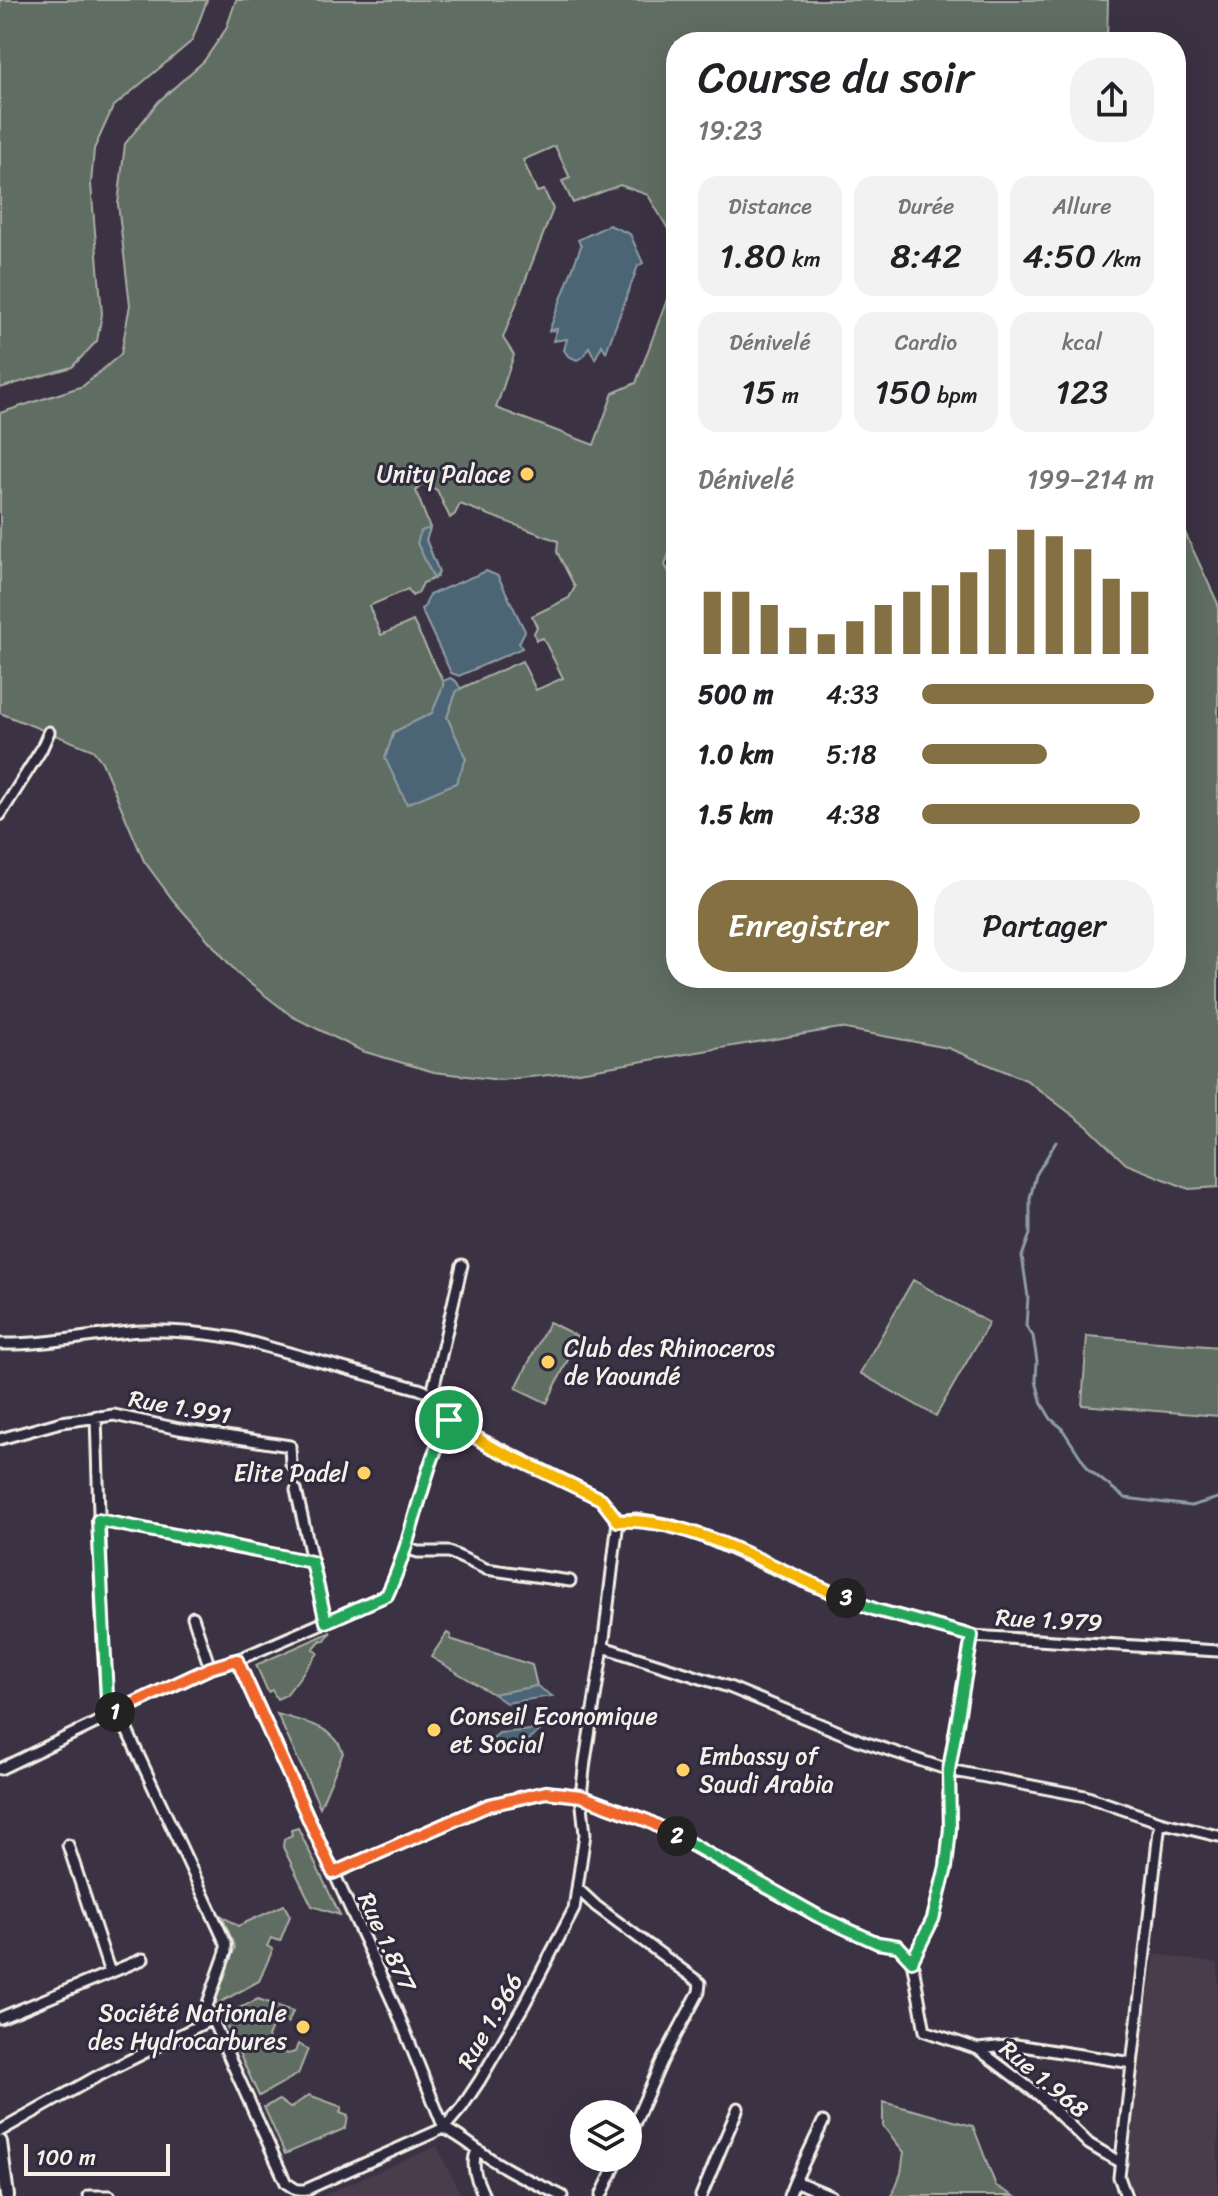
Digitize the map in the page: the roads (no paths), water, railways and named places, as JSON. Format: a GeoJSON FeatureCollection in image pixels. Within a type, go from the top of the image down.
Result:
{"type":"FeatureCollection","features":[{"type":"Feature","properties":{"kind":"street"},"geometry":{"type":"LineString","coordinates":[[0,815],[49,732]]}},
{"type":"Feature","properties":{"kind":"street"},"geometry":{"type":"LineString","coordinates":[[432,1394],[462,1265]]}},
{"type":"Feature","properties":{"kind":"street"},"geometry":{"type":"LineString","coordinates":[[0,1344],[49,1343],[139,1331],[205,1333],[235,1338],[432,1394],[449,1420],[489,1446],[601,1499],[618,1521]]}},
{"type":"Feature","properties":{"kind":"street","name":"Rue 1.991"},"geometry":{"type":"LineString","coordinates":[[0,1439],[61,1422],[114,1415],[179,1429],[290,1446],[291,1464]]}},
{"type":"Feature","properties":{"kind":"street"},"geometry":{"type":"LineString","coordinates":[[96,1416],[98,1520],[113,1713],[226,1944],[207,2006],[286,2183],[305,2190],[444,2128],[466,2139],[505,2168],[562,2196]]}},
{"type":"Feature","properties":{"kind":"street"},"geometry":{"type":"LineString","coordinates":[[0,1769],[210,1668],[237,1660],[387,1595],[405,1548],[432,1454],[449,1420]]}},
{"type":"Feature","properties":{"kind":"street"},"geometry":{"type":"LineString","coordinates":[[296,1490],[326,1622]]}},
{"type":"Feature","properties":{"kind":"street","name":"Rue 1.979"},"geometry":{"type":"LineString","coordinates":[[618,1521],[636,1519],[691,1532],[876,1610],[972,1636],[1218,1651]]}},
{"type":"Feature","properties":{"kind":"street"},"geometry":{"type":"LineString","coordinates":[[98,1520],[312,1562]]}},
{"type":"Feature","properties":{"kind":"street","name":"Rue 1.966"},"geometry":{"type":"LineString","coordinates":[[444,2128],[462,2107],[524,2005],[574,1909],[585,1834],[581,1796],[618,1521]]}},
{"type":"Feature","properties":{"kind":"street"},"geometry":{"type":"LineString","coordinates":[[405,1548],[418,1552],[449,1552],[486,1569],[570,1581]]}},
{"type":"Feature","properties":{"kind":"street"},"geometry":{"type":"LineString","coordinates":[[193,1617],[210,1668]]}},
{"type":"Feature","properties":{"kind":"street"},"geometry":{"type":"LineString","coordinates":[[333,1873],[489,1805],[546,1792],[581,1796],[648,1821],[818,1916],[878,1943],[898,1946],[912,1961],[933,1919],[946,1867],[950,1828],[949,1770],[972,1636]]}},
{"type":"Feature","properties":{"kind":"street"},"geometry":{"type":"LineString","coordinates":[[603,1647],[714,1682],[861,1741],[949,1770],[1105,1801],[1160,1822],[1218,1836]]}},
{"type":"Feature","properties":{"kind":"street","name":"Rue 1.877"},"geometry":{"type":"LineString","coordinates":[[237,1660],[396,2009],[444,2128]]}},
{"type":"Feature","properties":{"kind":"street"},"geometry":{"type":"LineString","coordinates":[[1126,2196],[1119,2177],[1160,1822]]}},
{"type":"Feature","properties":{"kind":"street"},"geometry":{"type":"LineString","coordinates":[[68,1845],[110,1973]]}},
{"type":"Feature","properties":{"kind":"street"},"geometry":{"type":"LineString","coordinates":[[579,1890],[700,1983],[699,1992],[642,2106]]}},
{"type":"Feature","properties":{"kind":"street"},"geometry":{"type":"LineString","coordinates":[[0,2018],[143,1959]]}},
{"type":"Feature","properties":{"kind":"street","name":"Rue 1.968"},"geometry":{"type":"LineString","coordinates":[[912,1961],[925,2031],[978,2049],[1040,2096],[1089,2144],[1107,2158],[1121,2163]]}},
{"type":"Feature","properties":{"kind":"street"},"geometry":{"type":"LineString","coordinates":[[0,2131],[96,2077],[212,2019]]}},
{"type":"Feature","properties":{"kind":"street"},"geometry":{"type":"LineString","coordinates":[[978,2049],[1016,2045],[1132,2063]]}},
{"type":"Feature","properties":{"kind":"street"},"geometry":{"type":"LineString","coordinates":[[701,2196],[738,2108]]}},
{"type":"Feature","properties":{"kind":"street"},"geometry":{"type":"LineString","coordinates":[[789,2196],[823,2122]]}},
{"type":"Feature","properties":{"kind":"street"},"geometry":{"type":"LineString","coordinates":[[0,2142],[7,2196]]}},
{"type":"Feature","properties":{"kind":"street"},"geometry":{"type":"LineString","coordinates":[[477,2150],[474,2169],[484,2196]]}},
{"type":"Feature","properties":{"kind":"street"},"geometry":{"type":"LineString","coordinates":[[601,2196],[612,2172]]}},
{"type":"Feature","properties":{"kind":"street"},"geometry":{"type":"LineString","coordinates":[[795,2181],[831,2196]]}},
{"type":"Feature","properties":{"kind":"street"},"geometry":{"type":"LineString","coordinates":[[89,2196],[110,2196]]}},
{"type":"Feature","properties":{"kind":"water"},"geometry":{"type":"Polygon","coordinates":[[[609,225],[630,234],[643,263],[638,266],[606,352],[602,345],[595,359],[589,347],[584,356],[577,360],[564,350],[567,339],[553,341],[557,329],[549,331],[581,246],[578,240],[609,225]]]}},
{"type":"Feature","properties":{"kind":"water"},"geometry":{"type":"Polygon","coordinates":[[[430,528],[426,540],[439,572],[434,579],[417,543],[421,531],[430,528]]]}},
{"type":"Feature","properties":{"kind":"water"},"geometry":{"type":"Polygon","coordinates":[[[486,571],[498,576],[525,631],[519,643],[522,648],[459,676],[451,673],[421,609],[429,595],[486,571]]]}},
{"type":"Feature","properties":{"kind":"water"},"geometry":{"type":"Polygon","coordinates":[[[450,678],[461,689],[457,690],[447,717],[466,759],[456,783],[407,804],[385,758],[394,732],[432,713],[443,681],[450,678]]]}},
{"type":"Feature","properties":{"kind":"water"},"geometry":{"type":"Polygon","coordinates":[[[537,1686],[552,1696],[506,1703],[493,1694],[537,1686]]]}},
{"type":"Feature","properties":{"kind":"water"},"geometry":{"type":"Polygon","coordinates":[[[542,1729],[526,1742],[479,1750],[499,1733],[542,1729]]]}},
{"type":"Feature","properties":{"kind":"waterway"},"geometry":{"type":"LineString","coordinates":[[1056,1142],[1036,1175],[1030,1198],[1030,1234],[1022,1256],[1028,1297],[1026,1326],[1033,1336],[1036,1381],[1042,1404],[1089,1470],[1125,1498],[1191,1506],[1218,1498]]}},
{"type":"Feature","properties":{"kind":"place","name":"Unity Palace"},"geometry":{"type":"Point","coordinates":[527,474]}},
{"type":"Feature","properties":{"kind":"place","name":"Club des Rhinoceros de Yaoundé"},"geometry":{"type":"Point","coordinates":[548,1362]}},
{"type":"Feature","properties":{"kind":"place","name":"Elite Padel"},"geometry":{"type":"Point","coordinates":[364,1473]}},
{"type":"Feature","properties":{"kind":"place","name":"Conseil Economique et Social"},"geometry":{"type":"Point","coordinates":[434,1730]}},
{"type":"Feature","properties":{"kind":"place","name":"Embassy of Saudi Arabia"},"geometry":{"type":"Point","coordinates":[683,1770]}},
{"type":"Feature","properties":{"kind":"place","name":"Société Nationale des Hydrocarbures"},"geometry":{"type":"Point","coordinates":[303,2027]}}]}
